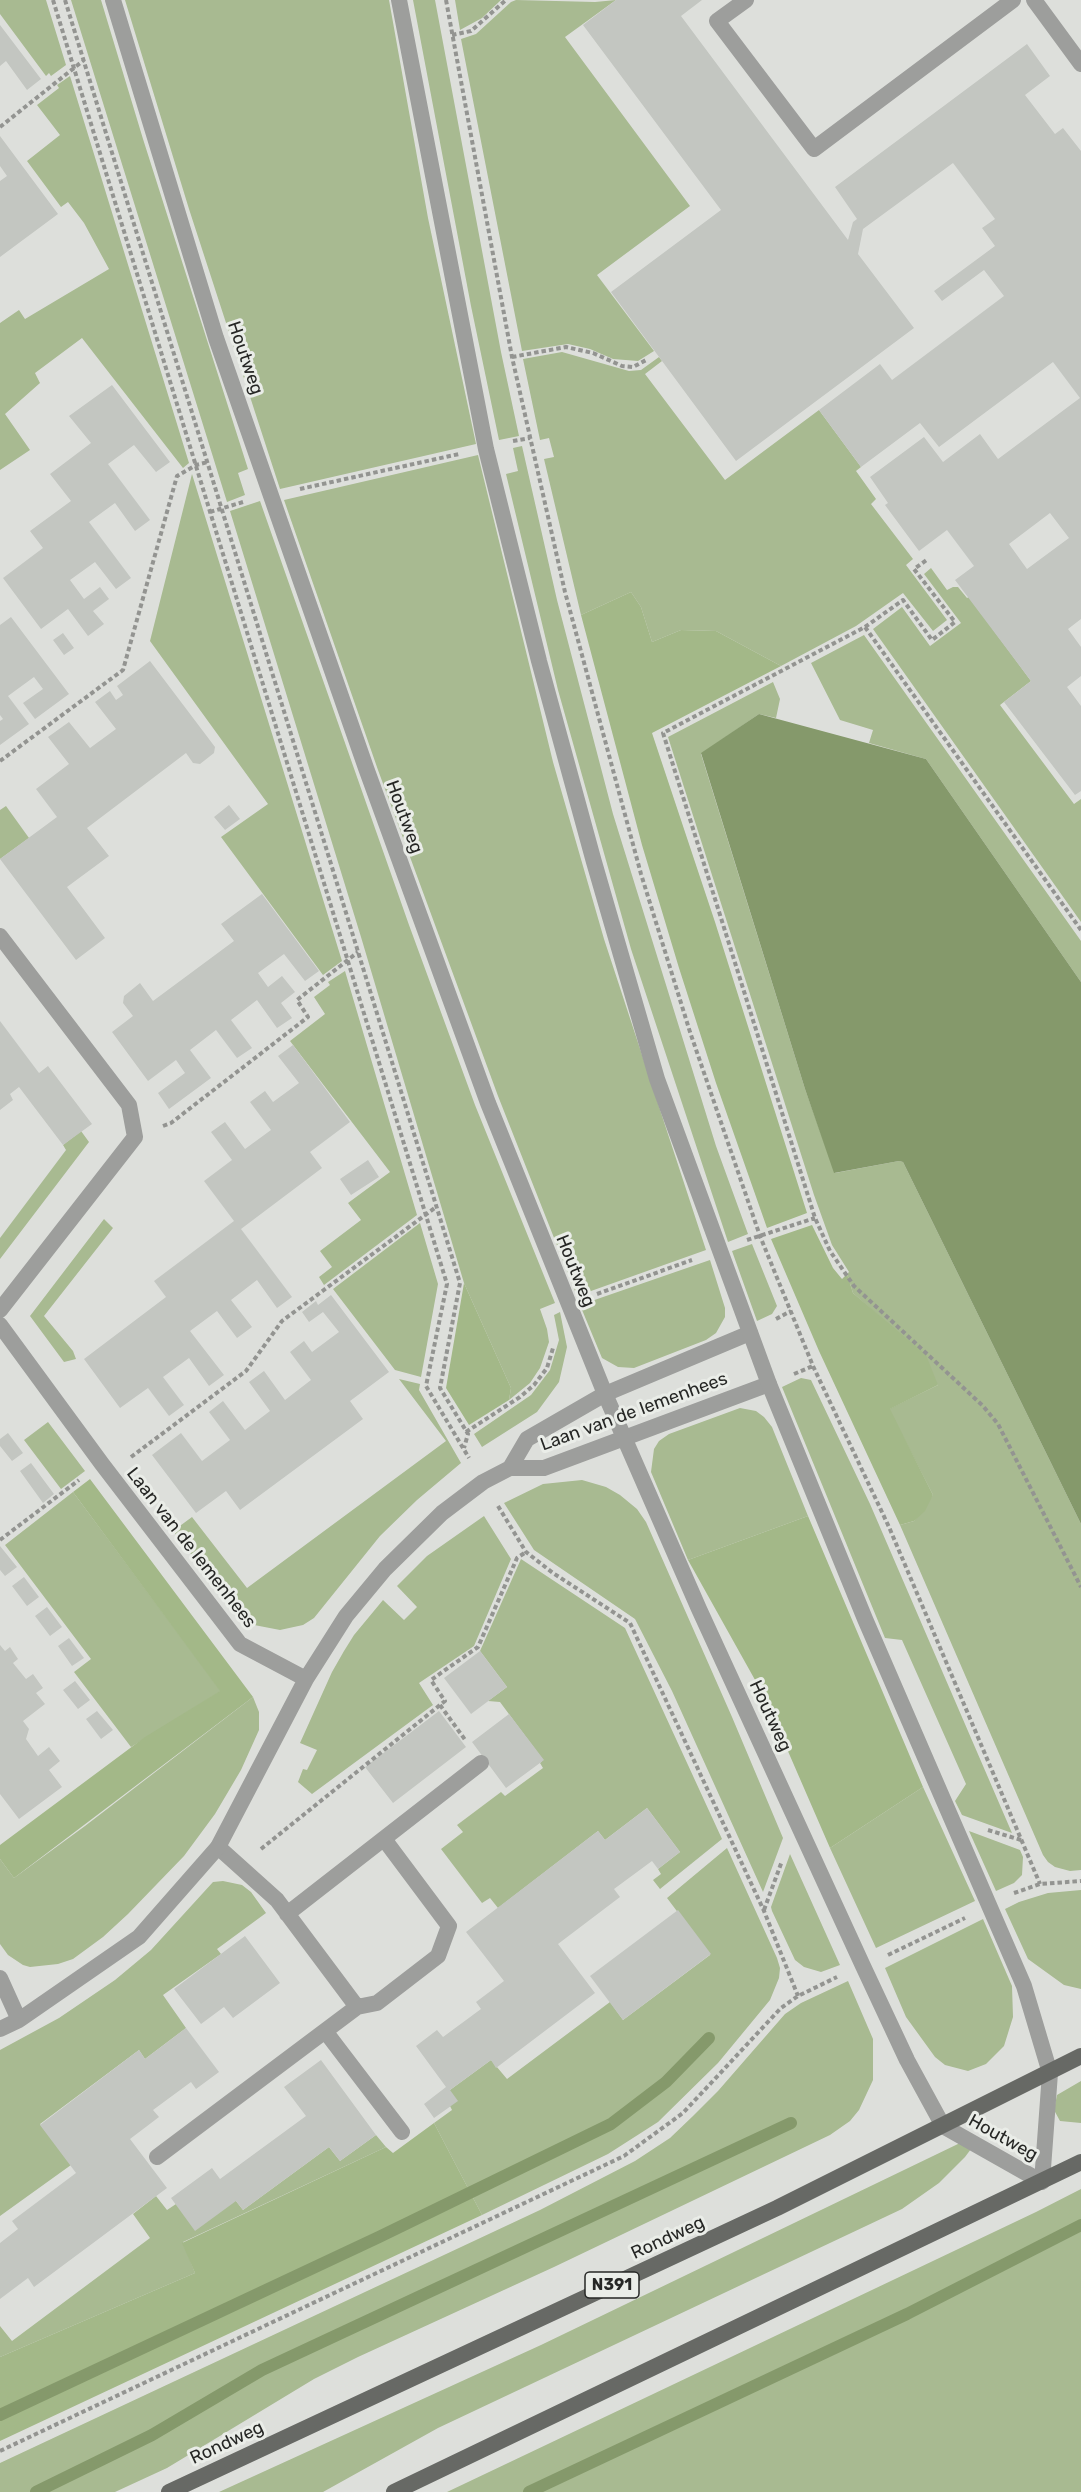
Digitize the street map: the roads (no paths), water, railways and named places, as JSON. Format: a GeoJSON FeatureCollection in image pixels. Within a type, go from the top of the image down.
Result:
{"type":"FeatureCollection","features":[{"type":"Feature","properties":{"kind":"main road","name":"Rondweg"},"geometry":{"type":"LineString","coordinates":[[169,2492],[777,2208],[1081,2056]]}},
{"type":"Feature","properties":{"kind":"main road"},"geometry":{"type":"LineString","coordinates":[[394,2492],[1081,2162]]}},
{"type":"Feature","properties":{"kind":"street","name":"Houtweg"},"geometry":{"type":"LineString","coordinates":[[113,0],[216,338],[427,939],[488,1103],[604,1394],[699,1609],[863,1966],[907,2060],[943,2126],[1042,2182],[1050,2073],[1024,1986],[865,1619],[769,1384],[657,1079],[542,672],[486,449],[399,0]]}},
{"type":"Feature","properties":{"kind":"street"},"geometry":{"type":"LineString","coordinates":[[746,0],[717,21],[814,149],[1013,0]]}},
{"type":"Feature","properties":{"kind":"street"},"geometry":{"type":"LineString","coordinates":[[1034,0],[1081,64]]}},
{"type":"Feature","properties":{"kind":"street"},"geometry":{"type":"LineString","coordinates":[[0,936],[129,1105],[135,1137],[0,1310]]}},
{"type":"Feature","properties":{"kind":"street","name":"Laan van de Iemenhees"},"geometry":{"type":"LineString","coordinates":[[0,1325],[105,1469],[240,1644],[306,1679]]}},
{"type":"Feature","properties":{"kind":"street","name":"Laan van de Iemenhees"},"geometry":{"type":"LineString","coordinates":[[510,1468],[527,1439],[604,1394],[750,1333]]}},
{"type":"Feature","properties":{"kind":"street","name":"Laan van de Iemenhees"},"geometry":{"type":"LineString","coordinates":[[0,2029],[19,2020],[139,1937],[218,1847],[306,1679],[346,1616],[385,1569],[442,1513],[483,1482],[510,1468],[544,1468],[625,1440],[769,1384]]}},
{"type":"Feature","properties":{"kind":"street"},"geometry":{"type":"LineString","coordinates":[[287,1914],[481,1762]]}},
{"type":"Feature","properties":{"kind":"street"},"geometry":{"type":"LineString","coordinates":[[157,2157],[357,2007],[376,2003],[438,1956],[449,1926],[384,1839]]}},
{"type":"Feature","properties":{"kind":"street"},"geometry":{"type":"LineString","coordinates":[[218,1847],[277,1900],[357,2007]]}},
{"type":"Feature","properties":{"kind":"street"},"geometry":{"type":"LineString","coordinates":[[0,1978],[19,2020]]}},
{"type":"Feature","properties":{"kind":"street"},"geometry":{"type":"LineString","coordinates":[[325,2031],[402,2132]]}},
{"type":"Feature","properties":{"kind":"waterway"},"geometry":{"type":"LineString","coordinates":[[0,2415],[379,2237],[611,2124],[666,2082],[709,2038]]}},
{"type":"Feature","properties":{"kind":"waterway"},"geometry":{"type":"LineString","coordinates":[[36,2492],[152,2435],[262,2370],[791,2123]]}},
{"type":"Feature","properties":{"kind":"waterway"},"geometry":{"type":"LineString","coordinates":[[529,2492],[907,2314],[1081,2225]]}}]}
